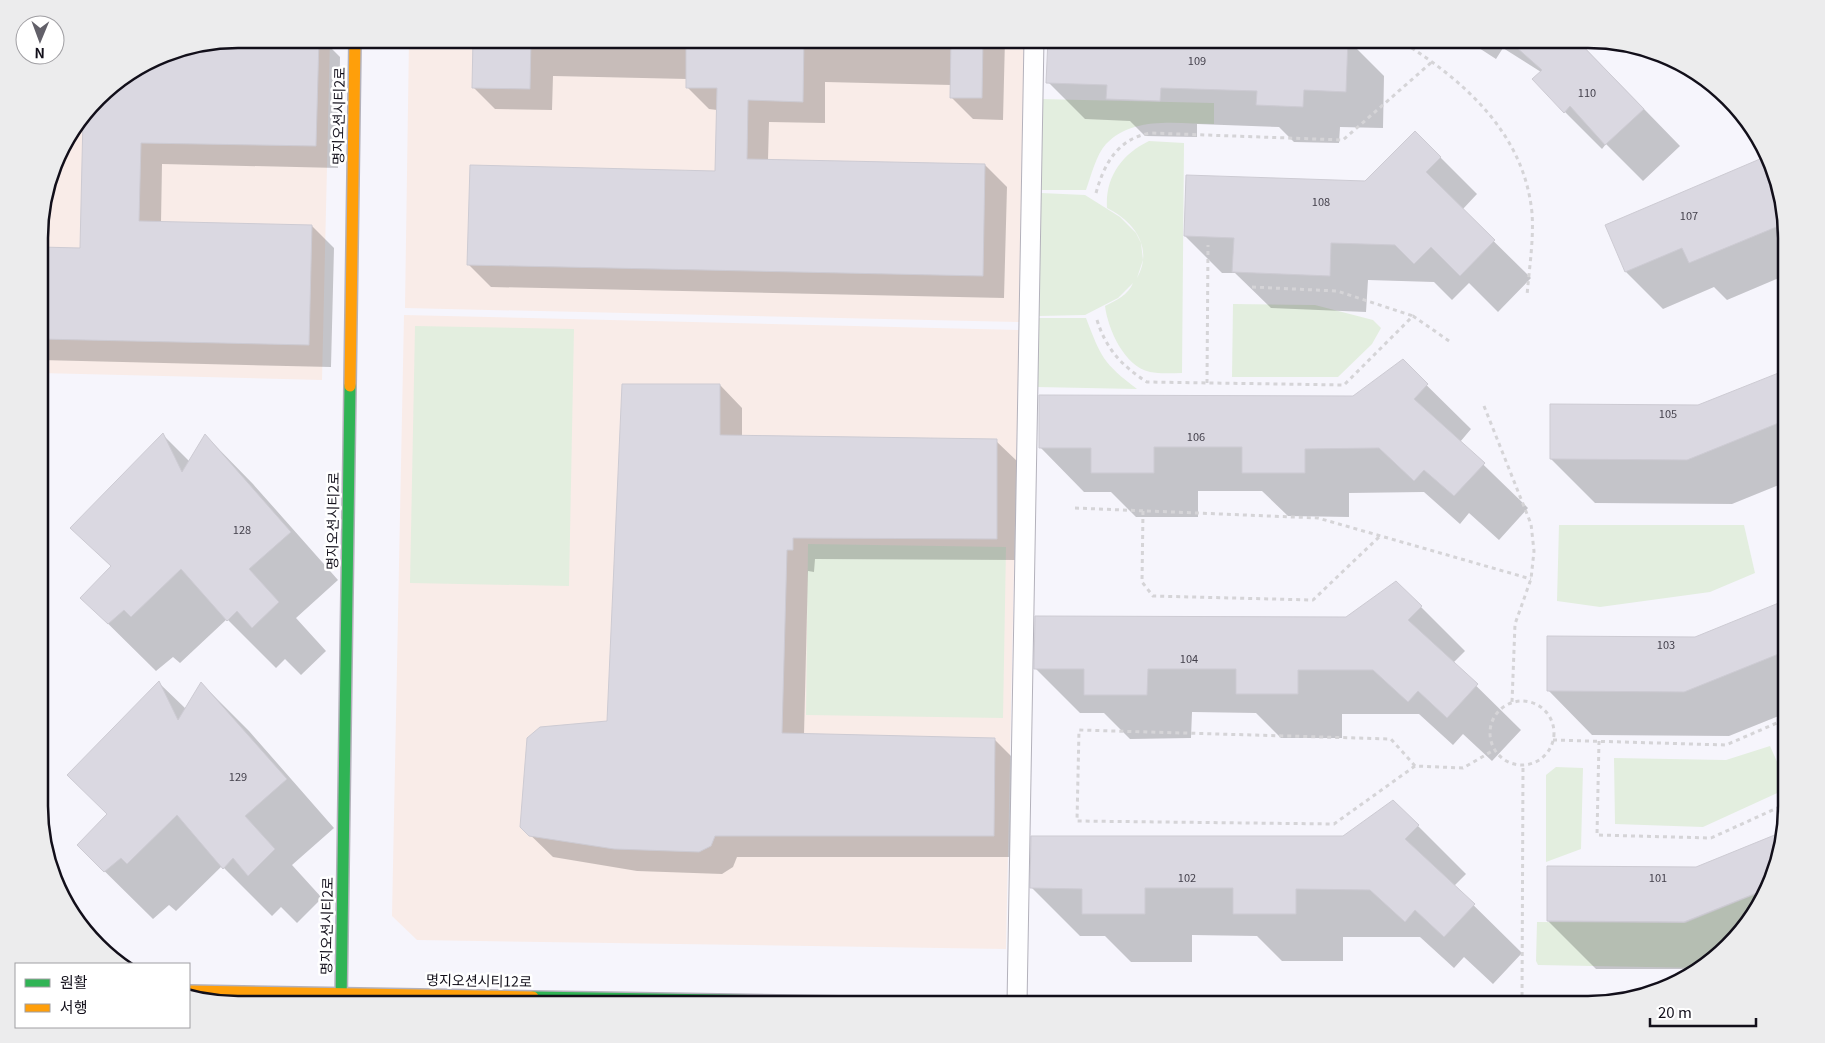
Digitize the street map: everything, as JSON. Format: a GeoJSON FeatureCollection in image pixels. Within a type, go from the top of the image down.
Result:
{"type":"FeatureCollection","features":[{"type":"Feature","properties":{"kind":"street","name":"명지오션시티2로"},"geometry":{"type":"LineString","coordinates":[[341,996],[355,48]]}},
{"type":"Feature","properties":{"kind":"street","name":"명지오션시티12로"},"geometry":{"type":"LineString","coordinates":[[198,991],[284,996]]}},
{"type":"Feature","properties":{"kind":"lane"},"geometry":{"type":"LineString","coordinates":[[1017,996],[1034,48]]}},
{"type":"Feature","properties":{"kind":"path"},"geometry":{"type":"LineString","coordinates":[[1412,48],[1432,61],[1473,94],[1493,117],[1511,144],[1522,167],[1532,214],[1527,296]]}},
{"type":"Feature","properties":{"kind":"path"},"geometry":{"type":"LineString","coordinates":[[1096,193],[1106,162],[1122,146],[1139,135],[1151,133],[1343,140],[1432,61]]}},
{"type":"Feature","properties":{"kind":"path"},"geometry":{"type":"LineString","coordinates":[[1207,383],[1208,245]]}},
{"type":"Feature","properties":{"kind":"path"},"geometry":{"type":"LineString","coordinates":[[1252,287],[1337,291],[1412,316],[1452,343]]}},
{"type":"Feature","properties":{"kind":"path"},"geometry":{"type":"LineString","coordinates":[[1097,320],[1111,351],[1125,366],[1147,382],[1344,385],[1412,316]]}},
{"type":"Feature","properties":{"kind":"path"},"geometry":{"type":"LineString","coordinates":[[1484,406],[1531,524],[1534,551],[1531,579],[1515,624],[1512,702]]}},
{"type":"Feature","properties":{"kind":"path"},"geometry":{"type":"LineString","coordinates":[[1074,508],[1318,518],[1531,579]]}},
{"type":"Feature","properties":{"kind":"path"},"geometry":{"type":"LineString","coordinates":[[1143,510],[1142,582],[1153,596],[1313,600],[1380,536]]}},
{"type":"Feature","properties":{"kind":"path"},"geometry":{"type":"LineString","coordinates":[[1512,702],[1529,702],[1546,712],[1551,720],[1553,740],[1543,757],[1534,763],[1523,765],[1512,763],[1494,750],[1490,728],[1500,709],[1512,702]]}},
{"type":"Feature","properties":{"kind":"path"},"geometry":{"type":"LineString","coordinates":[[1553,740],[1726,745],[1778,723]]}},
{"type":"Feature","properties":{"kind":"path"},"geometry":{"type":"LineString","coordinates":[[1415,766],[1390,739],[1080,730],[1077,821],[1334,824],[1415,766],[1463,768],[1494,750]]}},
{"type":"Feature","properties":{"kind":"path"},"geometry":{"type":"LineString","coordinates":[[1599,741],[1597,835],[1711,838],[1778,808]]}},
{"type":"Feature","properties":{"kind":"path"},"geometry":{"type":"LineString","coordinates":[[1522,996],[1523,765]]}},
{"type":"Feature","properties":{"kind":"shaded area"},"geometry":{"type":"Polygon","coordinates":[[[330,48],[322,380],[48,373],[48,225],[54,188],[67,153],[79,132],[103,103],[132,79],[165,62],[188,54],[212,49],[330,48]]]}},
{"type":"Feature","properties":{"kind":"shaded area"},"geometry":{"type":"Polygon","coordinates":[[[409,48],[1024,48],[1019,322],[405,308],[409,48]]]}},
{"type":"Feature","properties":{"kind":"shaded area"},"geometry":{"type":"Polygon","coordinates":[[[404,315],[1019,330],[1006,949],[417,940],[392,916],[404,315]]]}},
{"type":"Feature","properties":{"kind":"green space"},"geometry":{"type":"Polygon","coordinates":[[[1040,99],[1214,103],[1214,124],[1157,123],[1129,129],[1117,135],[1102,149],[1086,190],[1039,190],[1040,99]]]}},
{"type":"Feature","properties":{"kind":"green space"},"geometry":{"type":"Polygon","coordinates":[[[1149,141],[1184,143],[1182,373],[1154,373],[1141,368],[1125,355],[1119,345],[1110,325],[1105,306],[1125,294],[1133,283],[1118,298],[1085,315],[1039,316],[1041,193],[1085,195],[1120,217],[1136,233],[1141,242],[1139,237],[1133,228],[1125,220],[1107,208],[1107,197],[1112,177],[1123,160],[1139,146],[1149,141]]]}},
{"type":"Feature","properties":{"kind":"green space"},"geometry":{"type":"Polygon","coordinates":[[[1233,304],[1315,305],[1373,320],[1381,328],[1372,344],[1338,377],[1232,377],[1233,304]]]}},
{"type":"Feature","properties":{"kind":"green space"},"geometry":{"type":"Polygon","coordinates":[[[1038,318],[1086,318],[1104,358],[1137,389],[1037,387],[1038,318]]]}},
{"type":"Feature","properties":{"kind":"green space"},"geometry":{"type":"Polygon","coordinates":[[[415,326],[574,329],[569,586],[410,583],[415,326]]]}},
{"type":"Feature","properties":{"kind":"green space"},"geometry":{"type":"Polygon","coordinates":[[[1559,525],[1744,525],[1755,573],[1710,592],[1600,607],[1557,601],[1559,525]]]}},
{"type":"Feature","properties":{"kind":"green space"},"geometry":{"type":"Polygon","coordinates":[[[808,544],[1006,547],[1003,718],[806,715],[808,544]]]}},
{"type":"Feature","properties":{"kind":"green space"},"geometry":{"type":"Polygon","coordinates":[[[1770,746],[1778,764],[1778,793],[1703,827],[1615,824],[1614,758],[1726,760],[1770,746]]]}},
{"type":"Feature","properties":{"kind":"green space"},"geometry":{"type":"Polygon","coordinates":[[[1556,767],[1583,768],[1581,849],[1546,862],[1546,775],[1556,767]]]}},
{"type":"Feature","properties":{"kind":"green space"},"geometry":{"type":"Polygon","coordinates":[[[1756,894],[1746,911],[1722,940],[1687,968],[1538,965],[1536,961],[1537,922],[1685,923],[1756,894]]]}},
{"type":"Feature","properties":{"kind":"building"},"geometry":{"type":"Polygon","coordinates":[[[225,48],[319,48],[316,146],[141,143],[139,221],[312,225],[309,345],[48,339],[48,247],[80,248],[83,127],[112,95],[132,79],[153,67],[200,51],[225,48]]]}},
{"type":"Feature","properties":{"kind":"building"},"geometry":{"type":"Polygon","coordinates":[[[473,48],[531,48],[530,89],[472,88],[473,48]]]}},
{"type":"Feature","properties":{"kind":"building"},"geometry":{"type":"Polygon","coordinates":[[[686,48],[804,48],[803,102],[748,100],[747,159],[985,164],[983,276],[467,265],[470,165],[715,171],[717,88],[686,88],[686,48]]]}},
{"type":"Feature","properties":{"kind":"building"},"geometry":{"type":"Polygon","coordinates":[[[951,48],[983,48],[982,98],[950,98],[951,48]]]}},
{"type":"Feature","properties":{"kind":"building"},"geometry":{"type":"Polygon","coordinates":[[[1048,48],[1348,48],[1346,92],[1304,90],[1303,107],[1256,105],[1257,91],[1161,88],[1160,101],[1106,99],[1107,85],[1046,83],[1048,48]]]}},
{"type":"Feature","properties":{"kind":"building"},"geometry":{"type":"Polygon","coordinates":[[[1517,48],[1585,48],[1644,109],[1605,145],[1570,106],[1564,113],[1532,79],[1542,70],[1517,48]]]}},
{"type":"Feature","properties":{"kind":"building"},"geometry":{"type":"Polygon","coordinates":[[[1415,131],[1441,157],[1426,172],[1495,240],[1460,276],[1431,247],[1414,264],[1395,245],[1331,243],[1330,276],[1232,272],[1234,238],[1184,236],[1186,175],[1365,181],[1415,131]]]}},
{"type":"Feature","properties":{"kind":"building"},"geometry":{"type":"Polygon","coordinates":[[[1760,159],[1774,200],[1777,227],[1689,263],[1682,248],[1625,272],[1605,225],[1760,159]]]}},
{"type":"Feature","properties":{"kind":"building"},"geometry":{"type":"Polygon","coordinates":[[[1403,359],[1428,384],[1414,399],[1485,463],[1454,496],[1424,470],[1414,481],[1379,448],[1305,449],[1305,473],[1242,473],[1242,447],[1154,447],[1154,473],[1091,473],[1091,448],[1039,448],[1039,395],[1353,396],[1403,359]]]}},
{"type":"Feature","properties":{"kind":"building"},"geometry":{"type":"Polygon","coordinates":[[[1778,373],[1778,423],[1687,460],[1550,459],[1550,404],[1698,405],[1778,373]]]}},
{"type":"Feature","properties":{"kind":"building"},"geometry":{"type":"Polygon","coordinates":[[[622,384],[720,384],[720,435],[997,439],[997,539],[793,538],[793,550],[787,550],[782,733],[995,738],[994,836],[715,836],[711,846],[699,852],[614,849],[529,836],[520,827],[527,738],[540,727],[607,721],[622,384]]]}},
{"type":"Feature","properties":{"kind":"building"},"geometry":{"type":"Polygon","coordinates":[[[163,433],[182,472],[205,434],[291,532],[249,569],[279,602],[252,628],[237,611],[227,621],[181,569],[131,617],[124,610],[108,624],[80,598],[111,566],[70,528],[163,433]]]}},
{"type":"Feature","properties":{"kind":"building"},"geometry":{"type":"Polygon","coordinates":[[[1396,581],[1422,606],[1408,620],[1478,684],[1447,718],[1418,691],[1408,702],[1373,670],[1298,670],[1298,694],[1236,694],[1236,669],[1148,669],[1147,695],[1084,695],[1084,669],[1034,669],[1035,616],[1346,617],[1396,581]]]}},
{"type":"Feature","properties":{"kind":"building"},"geometry":{"type":"Polygon","coordinates":[[[1778,603],[1778,654],[1684,692],[1547,691],[1547,636],[1695,637],[1778,603]]]}},
{"type":"Feature","properties":{"kind":"building"},"geometry":{"type":"Polygon","coordinates":[[[159,681],[178,720],[201,682],[287,779],[245,816],[275,849],[248,876],[233,858],[223,869],[177,815],[127,864],[121,858],[104,872],[77,845],[107,814],[67,775],[159,681]]]}},
{"type":"Feature","properties":{"kind":"building"},"geometry":{"type":"Polygon","coordinates":[[[1393,800],[1419,825],[1405,839],[1475,904],[1444,937],[1415,910],[1405,922],[1370,890],[1296,889],[1296,914],[1233,914],[1233,888],[1145,888],[1145,914],[1082,914],[1082,889],[1030,888],[1031,836],[1343,836],[1393,800]]]}},
{"type":"Feature","properties":{"kind":"building"},"geometry":{"type":"Polygon","coordinates":[[[1775,835],[1771,855],[1756,893],[1684,922],[1547,921],[1547,866],[1696,867],[1775,835]]]}},
{"type":"Feature","properties":{"kind":"traffic: fast"},"geometry":{"type":"LineString","coordinates":[[341,996],[350,386]]}},
{"type":"Feature","properties":{"kind":"traffic: slow"},"geometry":{"type":"LineString","coordinates":[[350,386],[355,48]]}},
{"type":"Feature","properties":{"kind":"traffic: slow"},"geometry":{"type":"LineString","coordinates":[[197,991],[476,996]]}}]}
